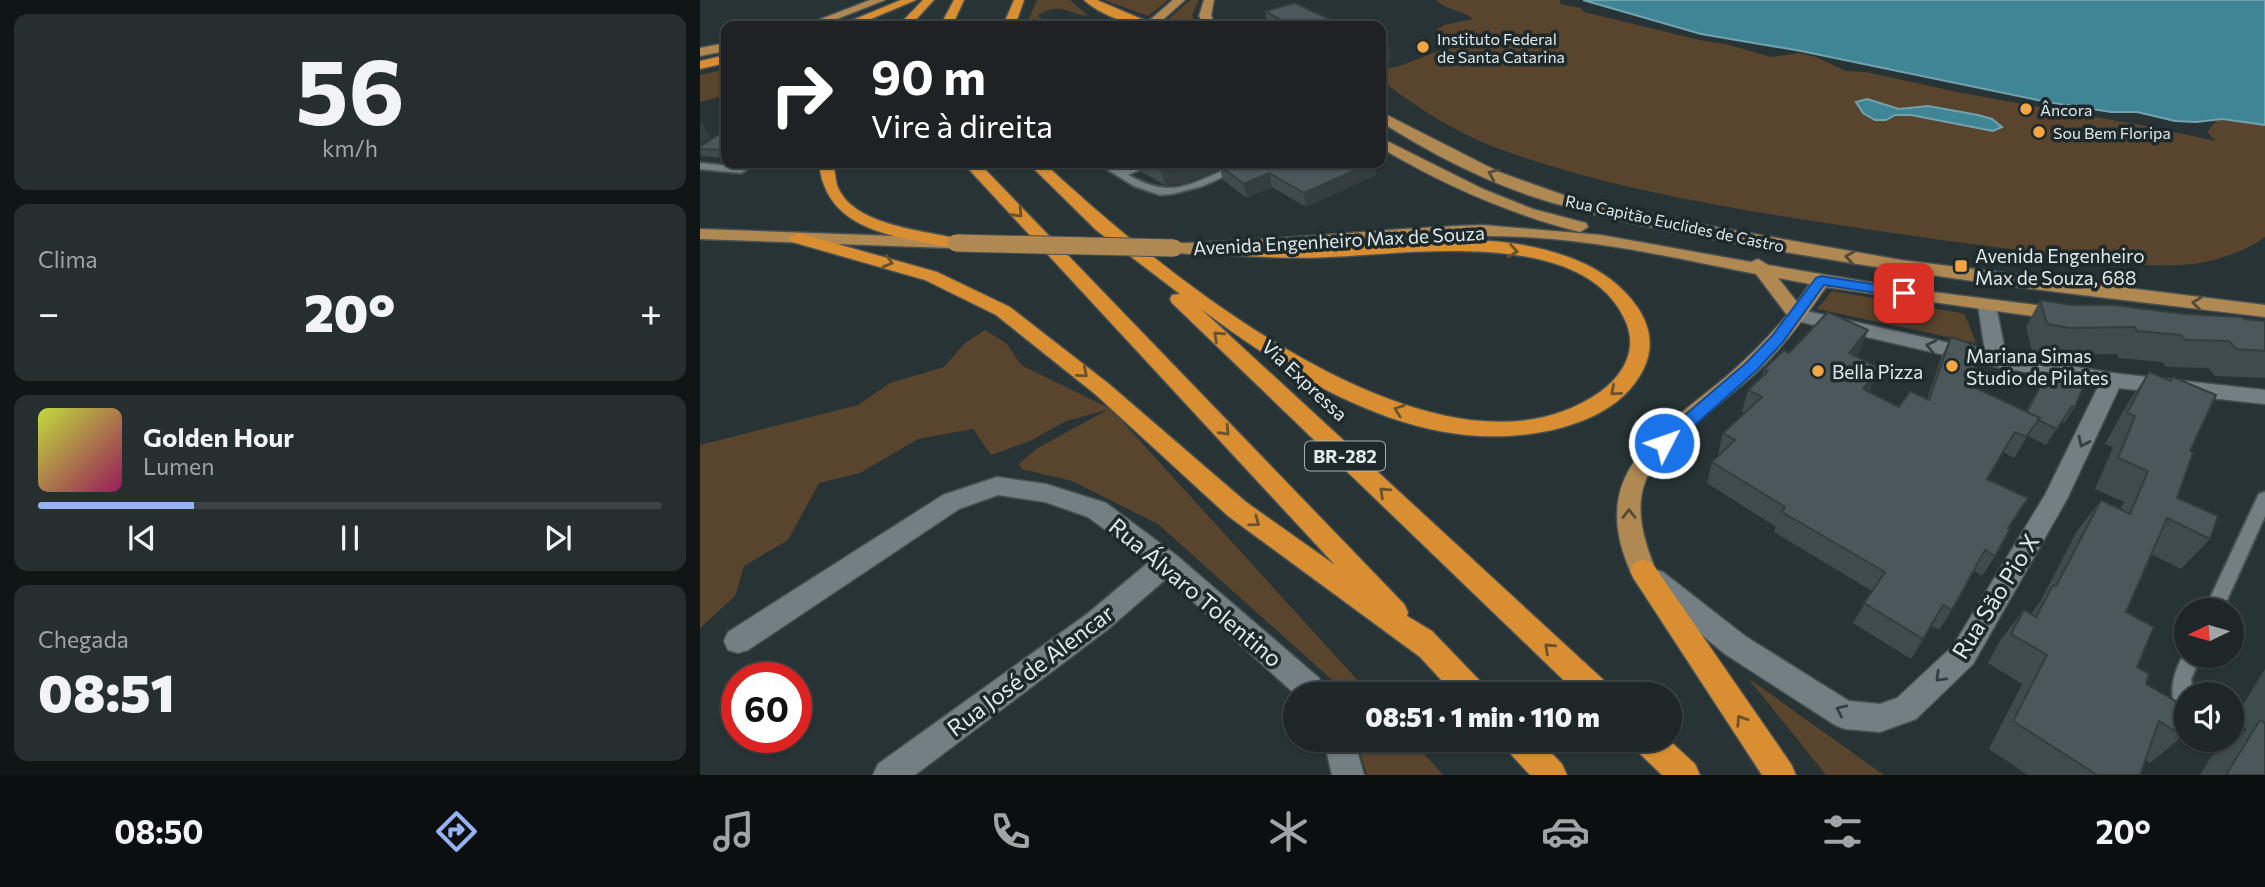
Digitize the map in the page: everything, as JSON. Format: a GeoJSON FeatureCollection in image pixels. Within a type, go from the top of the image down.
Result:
{"type":"FeatureCollection","features":[{"type":"Feature","properties":{"kind":"highway"},"geometry":{"type":"LineString","coordinates":[[857,21],[911,0]]}},
{"type":"Feature","properties":{"kind":"highway"},"geometry":{"type":"LineString","coordinates":[[909,21],[929,0]]}},
{"type":"Feature","properties":{"kind":"highway"},"geometry":{"type":"LineString","coordinates":[[948,21],[959,0]]}},
{"type":"Feature","properties":{"kind":"highway"},"geometry":{"type":"LineString","coordinates":[[1011,21],[1020,0]]}},
{"type":"Feature","properties":{"kind":"highway"},"geometry":{"type":"LineString","coordinates":[[1090,0],[1105,10],[1136,21]]}},
{"type":"Feature","properties":{"kind":"highway"},"geometry":{"type":"LineString","coordinates":[[700,65],[721,60]]}},
{"type":"Feature","properties":{"kind":"highway"},"geometry":{"type":"LineString","coordinates":[[827,168],[829,188],[838,203],[852,215],[876,225],[954,243]]}},
{"type":"Feature","properties":{"kind":"highway"},"geometry":{"type":"LineString","coordinates":[[976,168],[1462,682]]}},
{"type":"Feature","properties":{"kind":"highway","name":"Via Expressa"},"geometry":{"type":"LineString","coordinates":[[1040,168],[1585,682]]}},
{"type":"Feature","properties":{"kind":"highway"},"geometry":{"type":"LineString","coordinates":[[1092,217],[1202,302],[1305,367],[1370,400],[1443,424],[1484,430],[1532,425],[1574,416],[1609,398],[1626,382],[1641,351],[1641,334],[1632,311],[1615,291],[1568,263],[1539,255],[1464,247],[1304,252],[1225,250]]}},
{"type":"Feature","properties":{"kind":"highway"},"geometry":{"type":"LineString","coordinates":[[798,238],[931,275],[1003,311],[1044,340],[1102,388],[1237,509],[1431,649]]}},
{"type":"Feature","properties":{"kind":"highway"},"geometry":{"type":"LineString","coordinates":[[1643,571],[1780,775]]}},
{"type":"Feature","properties":{"kind":"highway"},"geometry":{"type":"LineString","coordinates":[[1529,752],[1551,775]]}},
{"type":"Feature","properties":{"kind":"highway"},"geometry":{"type":"LineString","coordinates":[[1660,752],[1684,775]]}},
{"type":"Feature","properties":{"kind":"main road"},"geometry":{"type":"LineString","coordinates":[[823,21],[880,0]]}},
{"type":"Feature","properties":{"kind":"main road"},"geometry":{"type":"LineString","coordinates":[[1156,21],[1180,0]]}},
{"type":"Feature","properties":{"kind":"main road"},"geometry":{"type":"LineString","coordinates":[[1208,21],[1205,16],[1209,0]]}},
{"type":"Feature","properties":{"kind":"main road"},"geometry":{"type":"LineString","coordinates":[[700,52],[721,48]]}},
{"type":"Feature","properties":{"kind":"main road","name":"Rua Capitão Euclides de Castro"},"geometry":{"type":"LineString","coordinates":[[1386,119],[1458,160],[1532,191],[1598,209],[1820,253]]}},
{"type":"Feature","properties":{"kind":"main road","name":"Rua Capitão Euclides de Castro"},"geometry":{"type":"LineString","coordinates":[[1386,145],[1432,173],[1525,211],[1688,253]]}},
{"type":"Feature","properties":{"kind":"main road","name":"Avenida Engenheiro Max de Souza"},"geometry":{"type":"LineString","coordinates":[[700,234],[1225,250],[1413,233],[1502,231],[1587,238],[1688,253],[1821,281],[1987,306],[2078,316]]}},
{"type":"Feature","properties":{"kind":"main road"},"geometry":{"type":"LineString","coordinates":[[1738,238],[1797,315]]}},
{"type":"Feature","properties":{"kind":"main road"},"geometry":{"type":"LineString","coordinates":[[1643,571],[1630,537],[1628,510],[1633,481],[1646,458],[1751,366],[1797,315],[1821,281],[1820,253],[2002,279],[2265,311]]}},
{"type":"Feature","properties":{"kind":"street"},"geometry":{"type":"LineString","coordinates":[[1987,306],[1997,360]]}},
{"type":"Feature","properties":{"kind":"street"},"geometry":{"type":"LineString","coordinates":[[1797,315],[1997,360],[2112,380],[2265,397]]}},
{"type":"Feature","properties":{"kind":"street","name":"Rua São Pio X"},"geometry":{"type":"LineString","coordinates":[[1643,571],[1735,645],[1845,715],[1880,718],[1906,709],[1963,655],[2055,499],[2112,380]]}},
{"type":"Feature","properties":{"kind":"street","name":"Rua Álvaro Tolentino"},"geometry":{"type":"LineString","coordinates":[[738,641],[951,502],[997,486],[1046,492],[1097,510],[1167,562],[1299,682]]}},
{"type":"Feature","properties":{"kind":"street","name":"Rua José de Alencar"},"geometry":{"type":"LineString","coordinates":[[889,775],[1097,622],[1167,562]]}},
{"type":"Feature","properties":{"kind":"street"},"geometry":{"type":"LineString","coordinates":[[1342,752],[1348,775]]}},
{"type":"Feature","properties":{"kind":"lane"},"geometry":{"type":"LineString","coordinates":[[700,166],[741,170]]}},
{"type":"Feature","properties":{"kind":"lane"},"geometry":{"type":"LineString","coordinates":[[1111,168],[1150,190],[1162,193],[1175,191],[1235,168]]}},
{"type":"Feature","properties":{"kind":"lane"},"geometry":{"type":"LineString","coordinates":[[1122,174],[1137,168]]}},
{"type":"Feature","properties":{"kind":"lane"},"geometry":{"type":"LineString","coordinates":[[2219,598],[2265,498]]}},
{"type":"Feature","properties":{"kind":"lane"},"geometry":{"type":"LineString","coordinates":[[2233,752],[2265,774]]}},
{"type":"Feature","properties":{"kind":"shaded area"},"geometry":{"type":"Polygon","coordinates":[[[1037,0],[1070,0],[1088,16],[1052,9],[1037,16],[1047,21],[1028,21],[1037,0]]]}},
{"type":"Feature","properties":{"kind":"shaded area"},"geometry":{"type":"Polygon","coordinates":[[[1104,0],[1168,0],[1148,16],[1104,0]]]}},
{"type":"Feature","properties":{"kind":"shaded area"},"geometry":{"type":"Polygon","coordinates":[[[1190,0],[1199,0],[1192,15],[1194,21],[1166,21],[1190,0]]]}},
{"type":"Feature","properties":{"kind":"shaded area"},"geometry":{"type":"Polygon","coordinates":[[[1436,0],[1560,0],[1560,4],[1581,8],[1584,12],[1726,44],[1771,57],[1799,53],[1816,57],[1846,71],[1866,72],[2216,141],[2207,132],[2217,120],[2265,125],[2265,237],[2236,253],[2203,262],[2181,265],[2114,263],[1750,211],[1639,189],[1566,170],[1494,147],[1464,134],[1421,109],[1386,84],[1386,68],[1397,67],[1459,43],[1436,30],[1444,25],[1473,19],[1436,0]]]}},
{"type":"Feature","properties":{"kind":"shaded area"},"geometry":{"type":"Polygon","coordinates":[[[721,70],[721,96],[700,102],[700,75],[721,70]]]}},
{"type":"Feature","properties":{"kind":"shaded area"},"geometry":{"type":"Polygon","coordinates":[[[1832,291],[1961,313],[1965,315],[1976,343],[1817,309],[1832,291]]]}},
{"type":"Feature","properties":{"kind":"shaded area"},"geometry":{"type":"Polygon","coordinates":[[[985,330],[1006,343],[1021,365],[1111,409],[1359,682],[1334,682],[1158,524],[1072,481],[1022,469],[1019,464],[1036,449],[1107,410],[1066,421],[1030,441],[991,455],[973,429],[918,439],[860,473],[819,483],[788,540],[744,566],[735,596],[700,628],[700,445],[858,405],[890,383],[944,367],[965,343],[985,330]]]}},
{"type":"Feature","properties":{"kind":"shaded area"},"geometry":{"type":"Polygon","coordinates":[[[1748,678],[1884,775],[1826,775],[1748,678]]]}},
{"type":"Feature","properties":{"kind":"shaded area"},"geometry":{"type":"Polygon","coordinates":[[[1360,752],[1423,752],[1443,775],[1367,775],[1360,752]]]}},
{"type":"Feature","properties":{"kind":"water"},"geometry":{"type":"Polygon","coordinates":[[[1583,0],[2265,0],[2265,125],[2222,119],[2175,121],[2137,112],[2111,112],[2047,102],[1801,51],[1701,34],[1583,0]]]}},
{"type":"Feature","properties":{"kind":"water"},"geometry":{"type":"Polygon","coordinates":[[[1867,99],[1899,109],[1928,106],[1978,115],[1992,119],[2002,127],[1993,131],[1911,115],[1895,115],[1886,120],[1875,120],[1863,113],[1856,102],[1867,99]]]}},
{"type":"Feature","properties":{"kind":"building"},"geometry":{"type":"Polygon","coordinates":[[[1295,3],[1333,21],[1283,21],[1265,11],[1295,3]]]}},
{"type":"Feature","properties":{"kind":"building"},"geometry":{"type":"Polygon","coordinates":[[[721,133],[721,150],[700,147],[721,133]]]}},
{"type":"Feature","properties":{"kind":"building"},"geometry":{"type":"Polygon","coordinates":[[[1155,168],[1184,168],[1181,169],[1161,171],[1155,168]]]}},
{"type":"Feature","properties":{"kind":"building"},"geometry":{"type":"Polygon","coordinates":[[[1223,168],[1361,168],[1304,193],[1269,173],[1244,184],[1223,168]]]}},
{"type":"Feature","properties":{"kind":"building"},"geometry":{"type":"Polygon","coordinates":[[[2040,300],[2265,321],[2265,351],[2236,349],[2229,341],[2185,340],[2181,335],[2137,331],[2135,327],[2070,328],[2047,324],[2040,300]]]}},
{"type":"Feature","properties":{"kind":"building"},"geometry":{"type":"Polygon","coordinates":[[[1828,312],[1868,330],[1849,353],[1880,368],[1863,389],[1899,407],[1910,391],[1929,400],[1951,337],[1981,347],[1969,385],[2040,418],[2026,437],[2015,432],[1987,479],[2028,498],[2008,528],[2010,529],[1995,556],[1985,550],[1952,610],[1943,605],[1923,639],[1864,603],[1885,572],[1782,512],[1785,507],[1712,462],[1735,440],[1723,433],[1762,397],[1748,390],[1768,371],[1764,369],[1784,350],[1789,353],[1828,312]]]}},
{"type":"Feature","properties":{"kind":"building"},"geometry":{"type":"Polygon","coordinates":[[[2149,372],[2171,381],[2173,377],[2216,395],[2190,451],[2193,453],[2177,498],[2218,516],[2210,539],[2167,518],[2126,612],[2154,627],[2137,667],[2149,674],[2146,684],[2174,700],[2174,730],[2159,721],[2140,775],[2097,775],[2013,721],[2047,655],[2011,634],[2024,610],[2036,617],[2053,585],[2056,586],[2101,500],[2130,514],[2148,471],[2118,458],[2135,416],[2127,413],[2149,372]]]}},
{"type":"Feature","properties":{"kind":"building"},"geometry":{"type":"Polygon","coordinates":[[[2047,373],[2083,387],[2075,407],[2072,406],[2057,429],[2027,412],[2047,373]]]}},
{"type":"Feature","properties":{"kind":"building"},"geometry":{"type":"Polygon","coordinates":[[[2260,720],[2265,723],[2265,775],[2226,775],[2240,752],[2244,752],[2244,746],[2260,720]]]}},
{"type":"Feature","properties":{"kind":"place","name":"Instituto Federal de Santa Catarina"},"geometry":{"type":"Point","coordinates":[1423,47]}},
{"type":"Feature","properties":{"kind":"place","name":"Âncora"},"geometry":{"type":"Point","coordinates":[2026,109]}},
{"type":"Feature","properties":{"kind":"place","name":"Sou Bem Floripa"},"geometry":{"type":"Point","coordinates":[2039,132]}},
{"type":"Feature","properties":{"kind":"place","name":"Avenida Engenheiro Max de Souza, 688"},"geometry":{"type":"Point","coordinates":[1961,266]}},
{"type":"Feature","properties":{"kind":"place","name":"Mariana Simas Studio de Pilates"},"geometry":{"type":"Point","coordinates":[1952,366]}},
{"type":"Feature","properties":{"kind":"place","name":"Bella Pizza"},"geometry":{"type":"Point","coordinates":[1818,371]}},
{"type":"Feature","properties":{"kind":"route"},"geometry":{"type":"LineString","coordinates":[[1664,443],[1751,366],[1797,315],[1821,281],[1904,293]]}}]}
